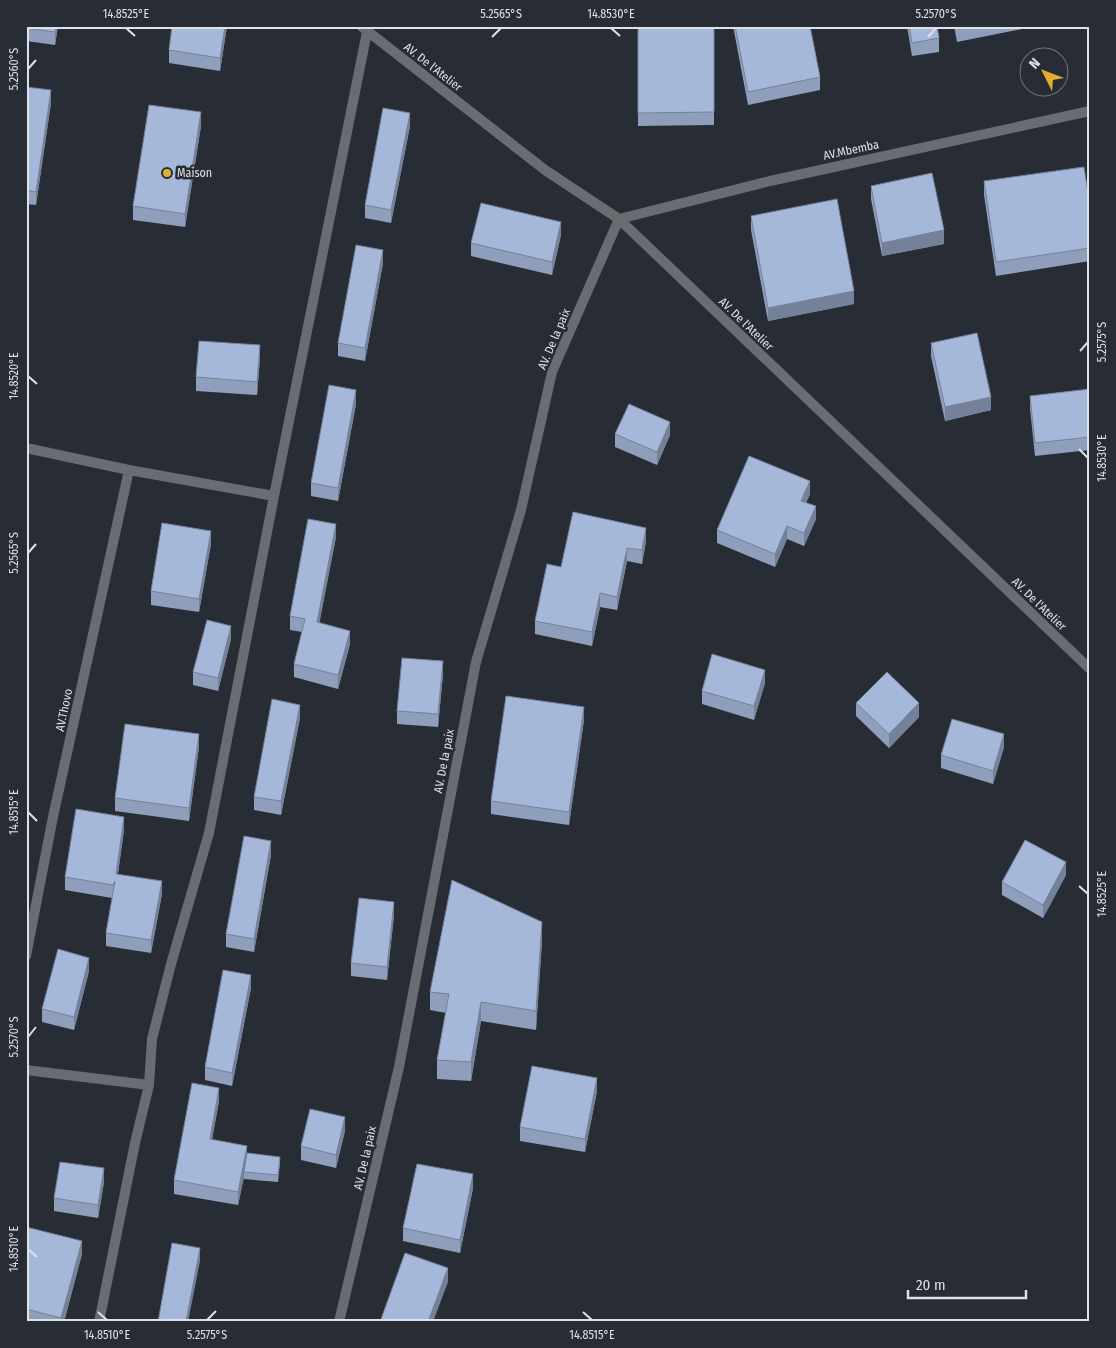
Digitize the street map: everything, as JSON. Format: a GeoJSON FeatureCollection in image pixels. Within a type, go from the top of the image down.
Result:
{"type":"FeatureCollection","features":[{"type":"Feature","properties":{"kind":"street","name":"AV. De l'Atelier"},"geometry":{"type":"LineString","coordinates":[[364,29],[545,170],[619,219],[1090,669]]}},
{"type":"Feature","properties":{"kind":"street"},"geometry":{"type":"LineString","coordinates":[[99,1322],[135,1143],[149,1085],[152,1039],[171,964],[209,833],[364,29]]}},
{"type":"Feature","properties":{"kind":"street","name":"AV.Mbemba"},"geometry":{"type":"LineString","coordinates":[[619,219],[770,181],[1090,111]]}},
{"type":"Feature","properties":{"kind":"street","name":"AV. De la paix"},"geometry":{"type":"LineString","coordinates":[[339,1322],[399,1067],[476,662],[521,510],[552,372],[619,219]]}},
{"type":"Feature","properties":{"kind":"street"},"geometry":{"type":"LineString","coordinates":[[26,448],[129,470],[274,496]]}},
{"type":"Feature","properties":{"kind":"street","name":"AV.Thovo"},"geometry":{"type":"LineString","coordinates":[[26,956],[53,817],[129,470]]}},
{"type":"Feature","properties":{"kind":"street"},"geometry":{"type":"LineString","coordinates":[[26,1070],[149,1085]]}},
{"type":"Feature","properties":{"kind":"building"},"geometry":{"type":"Polygon","coordinates":[[[26,26],[56,26],[55,32],[26,28],[26,26]]]}},
{"type":"Feature","properties":{"kind":"building"},"geometry":{"type":"Polygon","coordinates":[[[172,26],[225,26],[220,58],[169,50],[172,26]]]}},
{"type":"Feature","properties":{"kind":"building"},"geometry":{"type":"Polygon","coordinates":[[[638,26],[714,26],[714,112],[638,113],[638,26]]]}},
{"type":"Feature","properties":{"kind":"building"},"geometry":{"type":"Polygon","coordinates":[[[735,26],[810,26],[820,77],[748,92],[735,26]]]}},
{"type":"Feature","properties":{"kind":"building"},"geometry":{"type":"Polygon","coordinates":[[[909,26],[937,26],[939,38],[912,43],[909,26]]]}},
{"type":"Feature","properties":{"kind":"building"},"geometry":{"type":"Polygon","coordinates":[[[957,26],[970,26],[957,29],[957,26]]]}},
{"type":"Feature","properties":{"kind":"building"},"geometry":{"type":"Polygon","coordinates":[[[26,87],[51,90],[36,192],[26,190],[26,87]]]}},
{"type":"Feature","properties":{"kind":"building","name":"Maison"},"geometry":{"type":"Polygon","coordinates":[[[149,105],[201,112],[185,214],[133,206],[149,105]]]}},
{"type":"Feature","properties":{"kind":"building"},"geometry":{"type":"Polygon","coordinates":[[[383,108],[410,113],[391,210],[365,205],[383,108]]]}},
{"type":"Feature","properties":{"kind":"building"},"geometry":{"type":"Polygon","coordinates":[[[1084,167],[1090,206],[1090,248],[996,262],[984,181],[1084,167]]]}},
{"type":"Feature","properties":{"kind":"building"},"geometry":{"type":"Polygon","coordinates":[[[932,173],[944,230],[882,243],[871,186],[932,173]]]}},
{"type":"Feature","properties":{"kind":"building"},"geometry":{"type":"Polygon","coordinates":[[[837,199],[854,291],[768,308],[751,216],[837,199]]]}},
{"type":"Feature","properties":{"kind":"building"},"geometry":{"type":"Polygon","coordinates":[[[481,203],[561,222],[552,262],[471,243],[481,203]]]}},
{"type":"Feature","properties":{"kind":"building"},"geometry":{"type":"Polygon","coordinates":[[[356,245],[383,250],[365,348],[338,343],[356,245]]]}},
{"type":"Feature","properties":{"kind":"building"},"geometry":{"type":"Polygon","coordinates":[[[977,333],[991,397],[945,407],[931,343],[977,333]]]}},
{"type":"Feature","properties":{"kind":"building"},"geometry":{"type":"Polygon","coordinates":[[[199,341],[260,345],[257,382],[196,377],[199,341]]]}},
{"type":"Feature","properties":{"kind":"building"},"geometry":{"type":"Polygon","coordinates":[[[329,385],[356,390],[338,488],[311,483],[329,385]]]}},
{"type":"Feature","properties":{"kind":"building"},"geometry":{"type":"Polygon","coordinates":[[[1090,389],[1090,437],[1035,443],[1030,396],[1090,389]]]}},
{"type":"Feature","properties":{"kind":"building"},"geometry":{"type":"Polygon","coordinates":[[[629,404],[670,422],[657,452],[615,434],[629,404]]]}},
{"type":"Feature","properties":{"kind":"building"},"geometry":{"type":"Polygon","coordinates":[[[749,456],[810,481],[801,501],[816,506],[804,533],[787,526],[775,554],[717,530],[749,456]]]}},
{"type":"Feature","properties":{"kind":"building"},"geometry":{"type":"Polygon","coordinates":[[[573,512],[646,528],[642,550],[627,548],[617,597],[600,593],[592,632],[535,621],[547,564],[561,567],[573,512]]]}},
{"type":"Feature","properties":{"kind":"building"},"geometry":{"type":"Polygon","coordinates":[[[308,519],[336,524],[317,622],[350,631],[338,675],[294,664],[305,619],[290,616],[308,519]]]}},
{"type":"Feature","properties":{"kind":"building"},"geometry":{"type":"Polygon","coordinates":[[[162,523],[211,531],[199,599],[151,591],[162,523]]]}},
{"type":"Feature","properties":{"kind":"building"},"geometry":{"type":"Polygon","coordinates":[[[207,620],[231,626],[218,678],[193,672],[207,620]]]}},
{"type":"Feature","properties":{"kind":"building"},"geometry":{"type":"Polygon","coordinates":[[[712,654],[765,670],[754,706],[702,691],[712,654]]]}},
{"type":"Feature","properties":{"kind":"building"},"geometry":{"type":"Polygon","coordinates":[[[402,658],[443,661],[438,714],[397,711],[402,658]]]}},
{"type":"Feature","properties":{"kind":"building"},"geometry":{"type":"Polygon","coordinates":[[[887,672],[919,703],[889,734],[856,703],[887,672]]]}},
{"type":"Feature","properties":{"kind":"building"},"geometry":{"type":"Polygon","coordinates":[[[506,696],[584,707],[569,812],[491,801],[506,696]]]}},
{"type":"Feature","properties":{"kind":"building"},"geometry":{"type":"Polygon","coordinates":[[[272,699],[300,705],[281,801],[254,797],[272,699]]]}},
{"type":"Feature","properties":{"kind":"building"},"geometry":{"type":"Polygon","coordinates":[[[952,719],[1004,734],[993,771],[941,755],[952,719]]]}},
{"type":"Feature","properties":{"kind":"building"},"geometry":{"type":"Polygon","coordinates":[[[125,724],[199,734],[189,808],[115,798],[125,724]]]}},
{"type":"Feature","properties":{"kind":"building"},"geometry":{"type":"Polygon","coordinates":[[[76,809],[124,817],[116,874],[162,881],[151,940],[106,933],[115,881],[113,885],[65,877],[76,809]]]}},
{"type":"Feature","properties":{"kind":"building"},"geometry":{"type":"Polygon","coordinates":[[[244,836],[271,841],[254,939],[226,934],[244,836]]]}},
{"type":"Feature","properties":{"kind":"building"},"geometry":{"type":"Polygon","coordinates":[[[1025,840],[1066,862],[1043,905],[1002,882],[1025,840]]]}},
{"type":"Feature","properties":{"kind":"building"},"geometry":{"type":"Polygon","coordinates":[[[452,880],[542,922],[536,1011],[481,1002],[471,1062],[437,1060],[449,994],[430,992],[452,880]]]}},
{"type":"Feature","properties":{"kind":"building"},"geometry":{"type":"Polygon","coordinates":[[[359,898],[394,902],[387,967],[351,963],[359,898]]]}},
{"type":"Feature","properties":{"kind":"building"},"geometry":{"type":"Polygon","coordinates":[[[58,949],[89,958],[74,1017],[42,1009],[58,949]]]}},
{"type":"Feature","properties":{"kind":"building"},"geometry":{"type":"Polygon","coordinates":[[[223,970],[251,975],[232,1073],[205,1067],[223,970]]]}},
{"type":"Feature","properties":{"kind":"building"},"geometry":{"type":"Polygon","coordinates":[[[532,1066],[597,1078],[585,1139],[520,1127],[532,1066]]]}},
{"type":"Feature","properties":{"kind":"building"},"geometry":{"type":"Polygon","coordinates":[[[192,1083],[219,1088],[210,1139],[247,1146],[238,1192],[174,1180],[192,1083]]]}},
{"type":"Feature","properties":{"kind":"building"},"geometry":{"type":"Polygon","coordinates":[[[310,1109],[345,1117],[336,1155],[301,1146],[310,1109]]]}},
{"type":"Feature","properties":{"kind":"building"},"geometry":{"type":"Polygon","coordinates":[[[247,1153],[280,1157],[278,1175],[244,1172],[247,1153]]]}},
{"type":"Feature","properties":{"kind":"building"},"geometry":{"type":"Polygon","coordinates":[[[60,1162],[104,1168],[98,1205],[54,1198],[60,1162]]]}},
{"type":"Feature","properties":{"kind":"building"},"geometry":{"type":"Polygon","coordinates":[[[417,1164],[473,1174],[460,1240],[403,1228],[417,1164]]]}},
{"type":"Feature","properties":{"kind":"building"},"geometry":{"type":"Polygon","coordinates":[[[26,1227],[82,1241],[61,1318],[26,1309],[26,1227]]]}},
{"type":"Feature","properties":{"kind":"building"},"geometry":{"type":"Polygon","coordinates":[[[172,1243],[200,1248],[186,1322],[158,1322],[172,1243]]]}},
{"type":"Feature","properties":{"kind":"building"},"geometry":{"type":"Polygon","coordinates":[[[405,1253],[448,1268],[428,1322],[380,1322],[405,1253]]]}},
{"type":"Feature","properties":{"kind":"place","name":"Maison"},"geometry":{"type":"Point","coordinates":[167,173]}}]}
